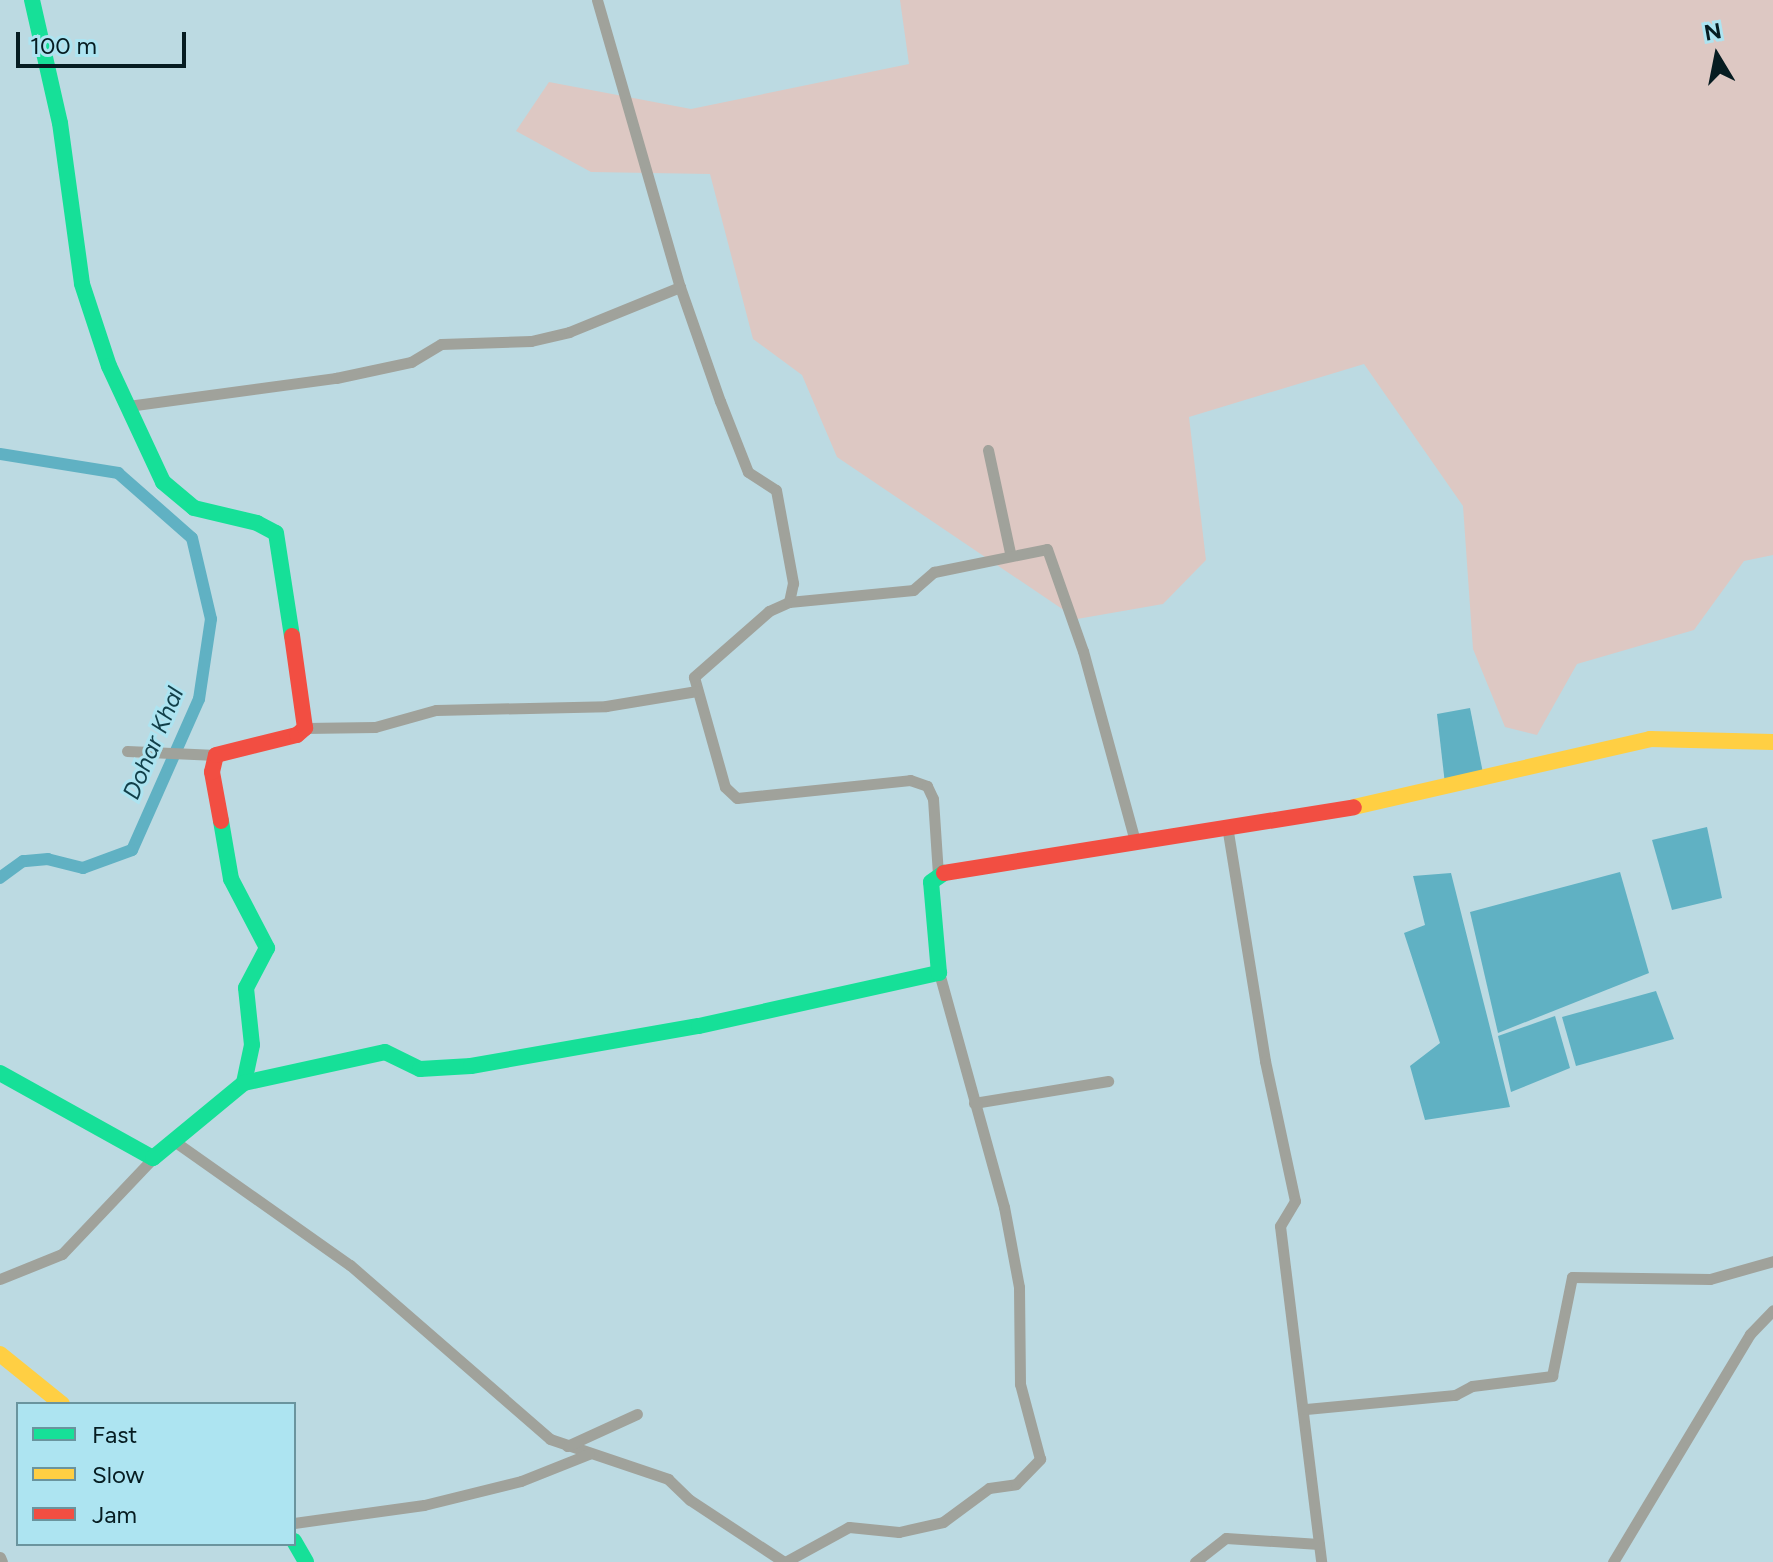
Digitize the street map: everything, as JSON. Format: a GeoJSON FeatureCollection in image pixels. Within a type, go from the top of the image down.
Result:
{"type":"FeatureCollection","features":[{"type":"Feature","properties":{"kind":"street"},"geometry":{"type":"LineString","coordinates":[[32,0],[60,123],[82,284],[128,406],[163,482],[194,508],[257,523],[276,533],[295,623],[305,728]]}},
{"type":"Feature","properties":{"kind":"street"},"geometry":{"type":"LineString","coordinates":[[597,0],[680,287],[748,472],[776,490],[793,583],[789,602]]}},
{"type":"Feature","properties":{"kind":"street"},"geometry":{"type":"LineString","coordinates":[[128,406],[336,378],[411,362],[441,344],[531,341],[569,332],[680,287]]}},
{"type":"Feature","properties":{"kind":"street"},"geometry":{"type":"LineString","coordinates":[[988,450],[1010,553]]}},
{"type":"Feature","properties":{"kind":"street"},"geometry":{"type":"LineString","coordinates":[[938,875],[933,799],[927,786],[910,780],[737,798],[725,787],[697,691],[694,677],[701,666],[769,611],[789,602],[913,590],[934,572],[1042,547],[1049,554],[1102,716],[1135,841]]}},
{"type":"Feature","properties":{"kind":"street"},"geometry":{"type":"LineString","coordinates":[[127,751],[216,755],[297,735],[305,728],[375,727],[436,710],[606,706],[697,691]]}},
{"type":"Feature","properties":{"kind":"street"},"geometry":{"type":"LineString","coordinates":[[174,1141],[350,1265],[550,1439],[668,1479],[690,1500],[784,1562],[849,1527],[899,1532],[943,1522],[989,1488],[1016,1484],[1040,1459],[1020,1384],[1017,1273],[1004,1207],[939,973],[931,882],[938,875],[950,869],[1298,820],[1650,739],[1773,742]]}},
{"type":"Feature","properties":{"kind":"street"},"geometry":{"type":"LineString","coordinates":[[216,755],[212,772],[231,879],[267,948],[246,988],[252,1045],[244,1083]]}},
{"type":"Feature","properties":{"kind":"street"},"geometry":{"type":"LineString","coordinates":[[1228,832],[1265,1061],[1295,1201],[1280,1226],[1306,1409],[1321,1562]]}},
{"type":"Feature","properties":{"kind":"street"},"geometry":{"type":"LineString","coordinates":[[0,1279],[62,1254],[153,1158],[244,1083],[385,1052],[420,1069],[471,1066],[699,1026],[939,973]]}},
{"type":"Feature","properties":{"kind":"street"},"geometry":{"type":"LineString","coordinates":[[0,1073],[153,1158]]}},
{"type":"Feature","properties":{"kind":"street"},"geometry":{"type":"LineString","coordinates":[[974,1103],[1108,1081]]}},
{"type":"Feature","properties":{"kind":"street"},"geometry":{"type":"LineString","coordinates":[[1306,1409],[1455,1395],[1472,1386],[1552,1376],[1572,1277],[1710,1279],[1773,1261]]}},
{"type":"Feature","properties":{"kind":"street"},"geometry":{"type":"LineString","coordinates":[[1613,1562],[1750,1334],[1773,1310]]}},
{"type":"Feature","properties":{"kind":"street"},"geometry":{"type":"LineString","coordinates":[[0,1354],[60,1402]]}},
{"type":"Feature","properties":{"kind":"street"},"geometry":{"type":"LineString","coordinates":[[567,1446],[637,1414]]}},
{"type":"Feature","properties":{"kind":"street"},"geometry":{"type":"LineString","coordinates":[[296,1523],[424,1505],[521,1481],[589,1454]]}},
{"type":"Feature","properties":{"kind":"street"},"geometry":{"type":"LineString","coordinates":[[1195,1562],[1226,1538],[1319,1544]]}},
{"type":"Feature","properties":{"kind":"street"},"geometry":{"type":"LineString","coordinates":[[296,1544],[306,1562]]}},
{"type":"Feature","properties":{"kind":"shaded area"},"geometry":{"type":"Polygon","coordinates":[[[900,0],[1773,0],[1773,555],[1744,561],[1694,630],[1577,664],[1537,735],[1505,727],[1473,649],[1463,506],[1364,364],[1189,417],[1206,560],[1163,604],[1077,619],[837,457],[802,375],[753,339],[710,174],[591,172],[516,131],[549,82],[691,109],[909,64],[900,0]]]}},
{"type":"Feature","properties":{"kind":"water"},"geometry":{"type":"Polygon","coordinates":[[[1470,708],[1483,773],[1445,784],[1437,714],[1470,708]]]}},
{"type":"Feature","properties":{"kind":"water"},"geometry":{"type":"Polygon","coordinates":[[[1707,827],[1722,898],[1672,910],[1652,840],[1707,827]]]}},
{"type":"Feature","properties":{"kind":"water"},"geometry":{"type":"Polygon","coordinates":[[[1620,872],[1649,973],[1498,1033],[1470,912],[1620,872]]]}},
{"type":"Feature","properties":{"kind":"water"},"geometry":{"type":"Polygon","coordinates":[[[1451,873],[1510,1107],[1425,1120],[1410,1066],[1440,1043],[1404,933],[1425,925],[1413,876],[1451,873]]]}},
{"type":"Feature","properties":{"kind":"water"},"geometry":{"type":"Polygon","coordinates":[[[1656,991],[1674,1039],[1576,1066],[1562,1017],[1656,991]]]}},
{"type":"Feature","properties":{"kind":"water"},"geometry":{"type":"Polygon","coordinates":[[[1555,1016],[1570,1068],[1511,1092],[1498,1036],[1555,1016]]]}},
{"type":"Feature","properties":{"kind":"waterway","name":"Dohar Khal"},"geometry":{"type":"LineString","coordinates":[[0,454],[118,473],[192,538],[211,619],[199,699],[132,850],[83,868],[48,859],[23,861],[0,878]]}},
{"type":"Feature","properties":{"kind":"traffic: fast"},"geometry":{"type":"LineString","coordinates":[[32,0],[60,123],[82,284],[109,366],[163,482],[194,508],[257,523],[276,533],[292,636]]}},
{"type":"Feature","properties":{"kind":"traffic: fast"},"geometry":{"type":"LineString","coordinates":[[221,821],[231,879],[267,948],[246,988],[252,1045],[244,1083]]}},
{"type":"Feature","properties":{"kind":"traffic: fast"},"geometry":{"type":"LineString","coordinates":[[0,1073],[153,1158],[244,1083],[385,1052],[420,1069],[471,1066],[699,1026],[939,973],[931,882],[944,873]]}},
{"type":"Feature","properties":{"kind":"traffic: fast"},"geometry":{"type":"LineString","coordinates":[[296,1544],[306,1562]]}},
{"type":"Feature","properties":{"kind":"traffic: slow"},"geometry":{"type":"LineString","coordinates":[[1354,807],[1650,739],[1773,742]]}},
{"type":"Feature","properties":{"kind":"traffic: slow"},"geometry":{"type":"LineString","coordinates":[[0,1354],[60,1402]]}},
{"type":"Feature","properties":{"kind":"traffic: jam"},"geometry":{"type":"LineString","coordinates":[[221,821],[212,772],[216,755],[297,735],[305,728],[292,636]]}},
{"type":"Feature","properties":{"kind":"traffic: jam"},"geometry":{"type":"LineString","coordinates":[[944,873],[1354,807]]}}]}
